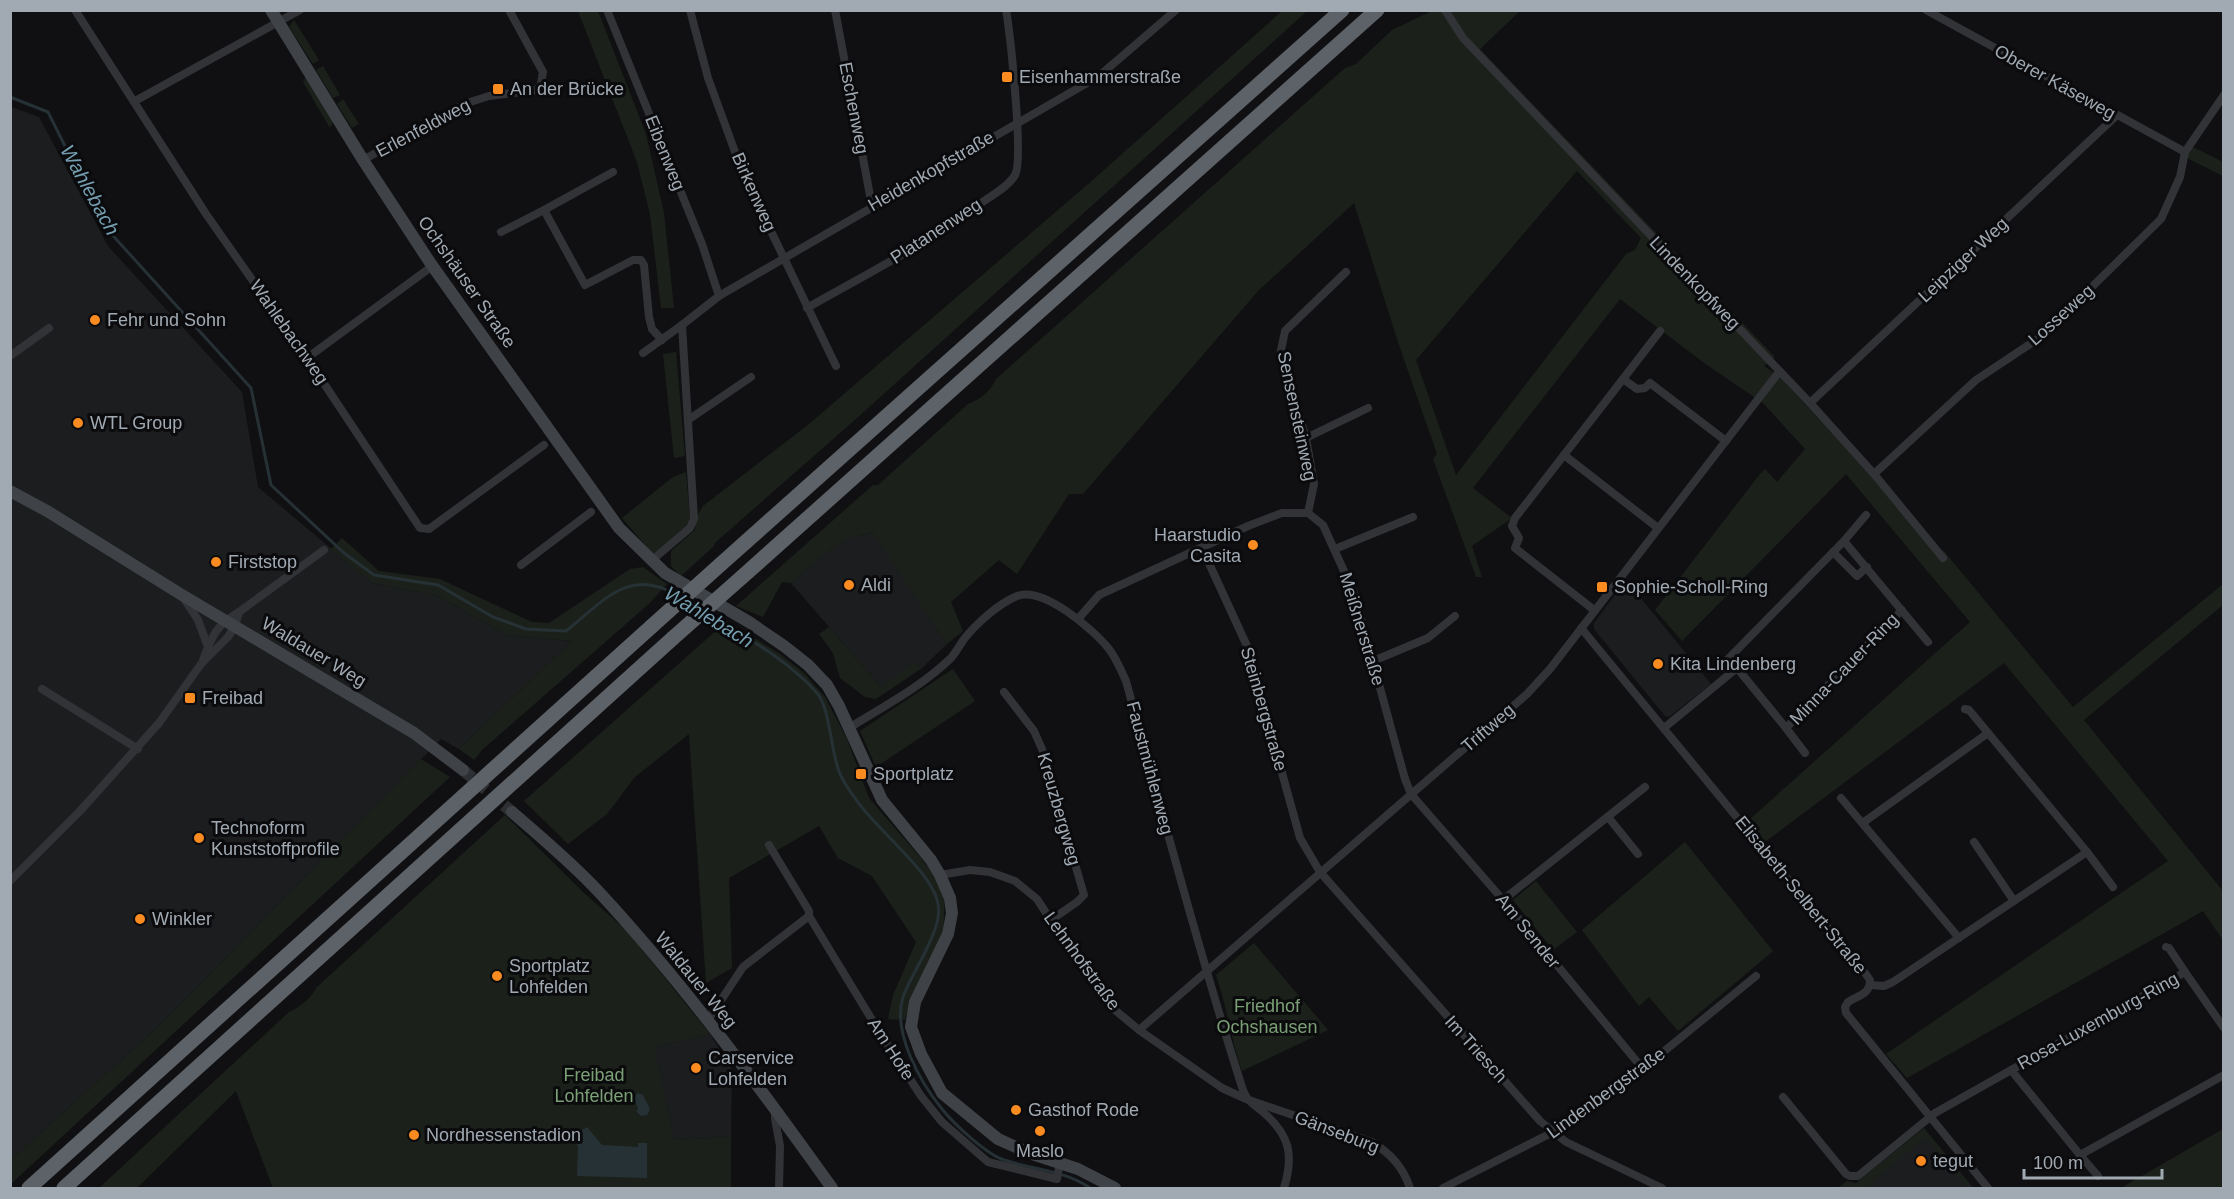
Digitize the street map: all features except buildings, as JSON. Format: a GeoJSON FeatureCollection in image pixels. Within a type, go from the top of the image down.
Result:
{"type":"FeatureCollection","features":[{"type":"Feature","properties":{"kind":"highway"},"geometry":{"type":"LineString","coordinates":[[29,1188],[721,564],[1342,10]]}},
{"type":"Feature","properties":{"kind":"highway"},"geometry":{"type":"LineString","coordinates":[[64,1188],[673,638],[1377,10]]}},
{"type":"Feature","properties":{"kind":"main road","name":"Ochshäuser Straße"},"geometry":{"type":"LineString","coordinates":[[271,10],[363,160],[431,264],[619,528],[651,561],[675,580],[758,628],[808,665],[827,685],[882,800],[940,875],[950,898],[952,913],[950,925],[942,949],[915,1002],[911,1027],[914,1038],[942,1093],[986,1131],[1012,1146],[1059,1169],[1093,1176],[1115,1188]]}},
{"type":"Feature","properties":{"kind":"main road","name":"Waldauer Weg"},"geometry":{"type":"LineString","coordinates":[[10,491],[47,511],[182,596],[414,733],[463,770]]}},
{"type":"Feature","properties":{"kind":"main road","name":"Waldauer Weg"},"geometry":{"type":"LineString","coordinates":[[512,812],[597,890],[708,1020],[832,1188]]}},
{"type":"Feature","properties":{"kind":"street","name":"Wahlebachweg"},"geometry":{"type":"LineString","coordinates":[[75,10],[206,213],[307,358],[420,528],[429,529],[544,445]]}},
{"type":"Feature","properties":{"kind":"street"},"geometry":{"type":"LineString","coordinates":[[135,101],[300,10]]}},
{"type":"Feature","properties":{"kind":"street","name":"Erlenfeldweg"},"geometry":{"type":"LineString","coordinates":[[363,160],[465,104],[489,96],[537,90],[541,84],[543,72],[509,10]]}},
{"type":"Feature","properties":{"kind":"street","name":"Eibenweg"},"geometry":{"type":"LineString","coordinates":[[607,10],[702,243],[719,296]]}},
{"type":"Feature","properties":{"kind":"street","name":"Birkenweg"},"geometry":{"type":"LineString","coordinates":[[690,10],[708,78],[742,171],[836,366]]}},
{"type":"Feature","properties":{"kind":"street","name":"Eschenweg"},"geometry":{"type":"LineString","coordinates":[[835,10],[872,206]]}},
{"type":"Feature","properties":{"kind":"street"},"geometry":{"type":"LineString","coordinates":[[1006,10],[1017,122]]}},
{"type":"Feature","properties":{"kind":"street","name":"Heidenkopfstraße"},"geometry":{"type":"LineString","coordinates":[[644,352],[682,326],[719,296],[1099,76],[1176,10]]}},
{"type":"Feature","properties":{"kind":"street","name":"Oberer Käseweg"},"geometry":{"type":"LineString","coordinates":[[1926,10],[2185,153]]}},
{"type":"Feature","properties":{"kind":"street","name":"Lindenkopfweg"},"geometry":{"type":"LineString","coordinates":[[1447,11],[1462,38],[1810,404],[1874,474],[1943,558]]}},
{"type":"Feature","properties":{"kind":"street","name":"Losseweg"},"geometry":{"type":"LineString","coordinates":[[1874,474],[1976,380],[2042,336],[2161,219],[2169,206],[2184,166],[2185,153],[2223,95]]}},
{"type":"Feature","properties":{"kind":"street","name":"Leipziger Weg"},"geometry":{"type":"LineString","coordinates":[[1810,404],[2116,116]]}},
{"type":"Feature","properties":{"kind":"street","name":"Platanenweg"},"geometry":{"type":"LineString","coordinates":[[807,308],[948,228],[1005,185],[1016,174],[1018,164],[1017,122]]}},
{"type":"Feature","properties":{"kind":"street"},"geometry":{"type":"LineString","coordinates":[[501,232],[613,172]]}},
{"type":"Feature","properties":{"kind":"street"},"geometry":{"type":"LineString","coordinates":[[544,210],[585,285],[633,260],[641,260],[644,265],[652,329],[662,340]]}},
{"type":"Feature","properties":{"kind":"street"},"geometry":{"type":"LineString","coordinates":[[307,358],[427,270]]}},
{"type":"Feature","properties":{"kind":"street","name":"Sensensteinweg"},"geometry":{"type":"LineString","coordinates":[[1308,513],[1314,484],[1306,438],[1280,355],[1280,347],[1285,331],[1346,272]]}},
{"type":"Feature","properties":{"kind":"street"},"geometry":{"type":"LineString","coordinates":[[651,561],[690,528],[694,519],[682,326]]}},
{"type":"Feature","properties":{"kind":"street"},"geometry":{"type":"LineString","coordinates":[[10,356],[49,328]]}},
{"type":"Feature","properties":{"kind":"street"},"geometry":{"type":"LineString","coordinates":[[1594,610],[1515,549],[1519,538],[1513,522],[1660,331]]}},
{"type":"Feature","properties":{"kind":"street","name":"Triftweg"},"geometry":{"type":"LineString","coordinates":[[1139,1030],[1527,694],[1550,669],[1779,372]]}},
{"type":"Feature","properties":{"kind":"street"},"geometry":{"type":"LineString","coordinates":[[688,420],[751,377]]}},
{"type":"Feature","properties":{"kind":"street"},"geometry":{"type":"LineString","coordinates":[[1623,379],[1637,389],[1645,388],[1650,383],[1726,441]]}},
{"type":"Feature","properties":{"kind":"street"},"geometry":{"type":"LineString","coordinates":[[1306,438],[1368,408]]}},
{"type":"Feature","properties":{"kind":"street"},"geometry":{"type":"LineString","coordinates":[[1564,455],[1658,528]]}},
{"type":"Feature","properties":{"kind":"street"},"geometry":{"type":"LineString","coordinates":[[521,565],[591,512]]}},
{"type":"Feature","properties":{"kind":"street"},"geometry":{"type":"LineString","coordinates":[[1077,619],[1099,595],[1248,526],[1281,513],[1308,513]]}},
{"type":"Feature","properties":{"kind":"street","name":"Meißnerstraße"},"geometry":{"type":"LineString","coordinates":[[1308,513],[1323,525],[1354,592],[1411,794]]}},
{"type":"Feature","properties":{"kind":"street"},"geometry":{"type":"LineString","coordinates":[[1664,728],[1737,668],[1728,659],[1844,541],[1866,515]]}},
{"type":"Feature","properties":{"kind":"street"},"geometry":{"type":"LineString","coordinates":[[1335,549],[1413,517]]}},
{"type":"Feature","properties":{"kind":"street","name":"Minna-Cauer-Ring"},"geometry":{"type":"LineString","coordinates":[[1844,541],[1928,642]]}},
{"type":"Feature","properties":{"kind":"street","name":"Steinbergstraße"},"geometry":{"type":"LineString","coordinates":[[1202,548],[1247,646],[1300,838],[1320,872]]}},
{"type":"Feature","properties":{"kind":"street","name":"Waldauer Weg"},"geometry":{"type":"LineString","coordinates":[[230,623],[239,612],[324,550]]}},
{"type":"Feature","properties":{"kind":"street"},"geometry":{"type":"LineString","coordinates":[[1833,552],[1857,576],[1867,567]]}},
{"type":"Feature","properties":{"kind":"street","name":"Faustmühlenweg"},"geometry":{"type":"LineString","coordinates":[[849,728],[923,681],[952,657],[975,627],[998,608],[1019,595],[1037,596],[1077,619],[1109,649],[1126,681],[1206,972],[1246,1098]]}},
{"type":"Feature","properties":{"kind":"street"},"geometry":{"type":"LineString","coordinates":[[182,596],[198,620],[208,647]]}},
{"type":"Feature","properties":{"kind":"street","name":"Minna-Cauer-Ring"},"geometry":{"type":"LineString","coordinates":[[1786,728],[1902,609]]}},
{"type":"Feature","properties":{"kind":"street"},"geometry":{"type":"LineString","coordinates":[[1373,661],[1428,638],[1455,616]]}},
{"type":"Feature","properties":{"kind":"street"},"geometry":{"type":"LineString","coordinates":[[201,664],[213,634],[230,623]]}},
{"type":"Feature","properties":{"kind":"street"},"geometry":{"type":"LineString","coordinates":[[12,879],[138,749],[201,664],[228,637],[230,623]]}},
{"type":"Feature","properties":{"kind":"street","name":"Elisabeth-Selbert-Straße"},"geometry":{"type":"LineString","coordinates":[[1581,628],[1865,973],[1870,980],[1870,985],[1861,996],[1848,1002],[1845,1013],[1988,1188]]}},
{"type":"Feature","properties":{"kind":"street","name":"Minna-Cauer-Ring"},"geometry":{"type":"LineString","coordinates":[[1737,668],[1804,753]]}},
{"type":"Feature","properties":{"kind":"street"},"geometry":{"type":"LineString","coordinates":[[42,689],[138,749]]}},
{"type":"Feature","properties":{"kind":"street","name":"Kreuzbergweg"},"geometry":{"type":"LineString","coordinates":[[1004,692],[1034,731],[1042,749],[1084,895],[1051,920]]}},
{"type":"Feature","properties":{"kind":"street"},"geometry":{"type":"LineString","coordinates":[[1965,709],[1969,710],[2114,887]]}},
{"type":"Feature","properties":{"kind":"street"},"geometry":{"type":"LineString","coordinates":[[1864,822],[1988,733]]}},
{"type":"Feature","properties":{"kind":"street"},"geometry":{"type":"LineString","coordinates":[[1503,900],[1645,787]]}},
{"type":"Feature","properties":{"kind":"street","name":"Am Sender"},"geometry":{"type":"LineString","coordinates":[[1411,794],[1503,900],[1643,1069]]}},
{"type":"Feature","properties":{"kind":"street"},"geometry":{"type":"LineString","coordinates":[[1841,798],[1864,822],[1959,938]]}},
{"type":"Feature","properties":{"kind":"street"},"geometry":{"type":"LineString","coordinates":[[1608,817],[1638,854]]}},
{"type":"Feature","properties":{"kind":"street"},"geometry":{"type":"LineString","coordinates":[[1974,842],[2014,901]]}},
{"type":"Feature","properties":{"kind":"street","name":"Am Hofe"},"geometry":{"type":"LineString","coordinates":[[769,845],[880,1033],[921,1096],[942,1122],[988,1162],[1057,1179],[1059,1169]]}},
{"type":"Feature","properties":{"kind":"street"},"geometry":{"type":"LineString","coordinates":[[1870,985],[1884,986],[1893,982],[2087,852]]}},
{"type":"Feature","properties":{"kind":"street","name":"Lehnhofstraße"},"geometry":{"type":"LineString","coordinates":[[940,875],[970,870],[990,872],[1015,881],[1036,899],[1115,1010],[1139,1030],[1222,1088],[1246,1098]]}},
{"type":"Feature","properties":{"kind":"street","name":"Im Triesch"},"geometry":{"type":"LineString","coordinates":[[1320,872],[1540,1121],[1566,1142],[1662,1188]]}},
{"type":"Feature","properties":{"kind":"street"},"geometry":{"type":"LineString","coordinates":[[708,1020],[743,967],[809,916]]}},
{"type":"Feature","properties":{"kind":"street","name":"Rosa-Luxemburg-Ring"},"geometry":{"type":"LineString","coordinates":[[2166,947],[2169,948],[2223,1028]]}},
{"type":"Feature","properties":{"kind":"street","name":"Rosa-Luxemburg-Ring"},"geometry":{"type":"LineString","coordinates":[[1784,1097],[1846,1174],[1853,1177],[1862,1174],[1935,1113],[2185,972]]}},
{"type":"Feature","properties":{"kind":"street","name":"Lindenbergstraße"},"geometry":{"type":"LineString","coordinates":[[1443,1188],[1569,1124],[1643,1069],[1756,976]]}},
{"type":"Feature","properties":{"kind":"street","name":"Rosa-Luxemburg-Ring"},"geometry":{"type":"LineString","coordinates":[[2011,1070],[2098,1176]]}},
{"type":"Feature","properties":{"kind":"street"},"geometry":{"type":"LineString","coordinates":[[2080,1155],[2223,1075]]}},
{"type":"Feature","properties":{"kind":"street"},"geometry":{"type":"LineString","coordinates":[[1246,1098],[1275,1123],[1283,1136],[1291,1158],[1285,1184]]}},
{"type":"Feature","properties":{"kind":"street","name":"Gänseburg"},"geometry":{"type":"LineString","coordinates":[[1246,1098],[1372,1142],[1388,1152],[1400,1166],[1410,1188]]}},
{"type":"Feature","properties":{"kind":"street"},"geometry":{"type":"LineString","coordinates":[[776,1111],[775,1119],[780,1146],[779,1188]]}},
{"type":"Feature","properties":{"kind":"shaded area"},"geometry":{"type":"Polygon","coordinates":[[[11,107],[39,117],[108,246],[242,392],[258,487],[372,583],[436,595],[507,635],[572,641],[459,749],[441,739],[159,1026],[11,1160],[11,107]]]}},
{"type":"Feature","properties":{"kind":"shaded area"},"geometry":{"type":"Polygon","coordinates":[[[874,532],[947,644],[922,668],[914,663],[882,688],[791,583],[817,559],[846,539],[874,532]]]}},
{"type":"Feature","properties":{"kind":"shaded area","name":"Kita Lindenberg"},"geometry":{"type":"Polygon","coordinates":[[[1626,580],[1711,684],[1669,717],[1665,716],[1594,629],[1594,623],[1626,580]]]}},
{"type":"Feature","properties":{"kind":"shaded area"},"geometry":{"type":"Polygon","coordinates":[[[710,1034],[732,1069],[731,1137],[674,1140],[653,1047],[710,1034]]]}},
{"type":"Feature","properties":{"kind":"shaded area"},"geometry":{"type":"Polygon","coordinates":[[[638,1093],[643,1095],[650,1109],[647,1115],[641,1116],[636,1111],[638,1109],[634,1097],[638,1093]]]}},
{"type":"Feature","properties":{"kind":"shaded area"},"geometry":{"type":"Polygon","coordinates":[[[587,1127],[602,1145],[638,1147],[638,1143],[647,1143],[647,1178],[577,1176],[578,1147],[573,1136],[587,1127]]]}},
{"type":"Feature","properties":{"kind":"shaded area","name":"tegut"},"geometry":{"type":"Polygon","coordinates":[[[1926,1136],[1967,1186],[1970,1184],[1974,1188],[1869,1188],[1866,1185],[1926,1136]]]}},
{"type":"Feature","properties":{"kind":"green space"},"geometry":{"type":"Polygon","coordinates":[[[578,11],[598,11],[646,134],[664,213],[674,308],[661,308],[650,214],[637,162],[578,11]]]}},
{"type":"Feature","properties":{"kind":"green space"},"geometry":{"type":"Polygon","coordinates":[[[1282,11],[1307,11],[681,576],[671,566],[671,551],[695,530],[697,516],[703,506],[809,424],[1094,179],[1282,11]]]}},
{"type":"Feature","properties":{"kind":"green space"},"geometry":{"type":"Polygon","coordinates":[[[1432,11],[1520,11],[1480,49],[1775,357],[1764,366],[1780,377],[1869,474],[1937,556],[1943,550],[2073,707],[2223,584],[2223,605],[2084,720],[2223,891],[2223,940],[2203,911],[1907,1078],[1886,1054],[2168,861],[2004,663],[1765,842],[1748,821],[1970,622],[1846,474],[1682,641],[1655,610],[1760,474],[1765,469],[1777,482],[1805,449],[1763,403],[1704,363],[1620,299],[1473,488],[1512,518],[1472,546],[1482,577],[1476,577],[1433,459],[1437,454],[1399,345],[1354,203],[1258,291],[1083,494],[1069,494],[1017,574],[999,560],[951,602],[963,631],[947,644],[873,532],[846,539],[819,558],[791,583],[782,582],[763,617],[736,606],[873,485],[878,485],[968,404],[985,394],[996,379],[1345,68],[1356,64],[1392,30],[1432,11]],[[1577,171],[1416,360],[1456,475],[1626,254],[1635,250],[1641,238],[1577,171]]]}},
{"type":"Feature","properties":{"kind":"green space"},"geometry":{"type":"Polygon","coordinates":[[[294,20],[319,60],[313,64],[289,27],[294,20]]]}},
{"type":"Feature","properties":{"kind":"green space"},"geometry":{"type":"Polygon","coordinates":[[[323,66],[340,95],[333,98],[316,70],[323,66]]]}},
{"type":"Feature","properties":{"kind":"green space"},"geometry":{"type":"Polygon","coordinates":[[[306,77],[333,122],[330,128],[303,82],[306,77]]]}},
{"type":"Feature","properties":{"kind":"green space"},"geometry":{"type":"Polygon","coordinates":[[[343,99],[359,124],[352,128],[337,104],[343,99]]]}},
{"type":"Feature","properties":{"kind":"green space"},"geometry":{"type":"Polygon","coordinates":[[[2189,145],[2223,162],[2223,176],[2185,157],[2189,145]]]}},
{"type":"Feature","properties":{"kind":"green space"},"geometry":{"type":"Polygon","coordinates":[[[676,352],[685,456],[674,458],[663,354],[676,352]]]}},
{"type":"Feature","properties":{"kind":"green space"},"geometry":{"type":"Polygon","coordinates":[[[686,472],[690,519],[688,527],[653,554],[622,518],[673,477],[686,472]]]}},
{"type":"Feature","properties":{"kind":"green space"},"geometry":{"type":"Polygon","coordinates":[[[342,538],[379,571],[440,579],[532,622],[549,623],[630,569],[643,567],[667,584],[651,602],[483,749],[474,760],[459,749],[572,641],[507,635],[436,595],[372,583],[331,549],[342,538]]]}},
{"type":"Feature","properties":{"kind":"green space"},"geometry":{"type":"Polygon","coordinates":[[[727,621],[780,654],[804,673],[825,697],[847,739],[869,798],[935,876],[945,896],[943,937],[911,1000],[905,1020],[888,1019],[893,995],[916,942],[872,876],[838,858],[819,826],[729,878],[732,968],[706,983],[689,734],[635,777],[607,814],[568,844],[524,801],[727,621]]]}},
{"type":"Feature","properties":{"kind":"green space"},"geometry":{"type":"Polygon","coordinates":[[[829,627],[881,687],[914,663],[922,668],[876,699],[865,697],[840,678],[833,653],[819,634],[829,627]]]}},
{"type":"Feature","properties":{"kind":"green space"},"geometry":{"type":"Polygon","coordinates":[[[953,669],[975,701],[876,767],[860,731],[953,669]]]}},
{"type":"Feature","properties":{"kind":"green space"},"geometry":{"type":"Polygon","coordinates":[[[421,759],[450,777],[11,1184],[11,1160],[159,1026],[421,759]]]}},
{"type":"Feature","properties":{"kind":"green space","name":"Freibad Lohfelden"},"geometry":{"type":"Polygon","coordinates":[[[505,815],[584,893],[627,931],[710,1034],[654,1047],[674,1140],[731,1137],[731,1188],[273,1188],[236,1091],[137,1188],[99,1188],[289,1012],[305,1002],[317,987],[505,815]]]}},
{"type":"Feature","properties":{"kind":"green space"},"geometry":{"type":"Polygon","coordinates":[[[1685,842],[1773,951],[1678,1031],[1649,997],[1639,1006],[1582,930],[1685,842]]]}},
{"type":"Feature","properties":{"kind":"green space"},"geometry":{"type":"Polygon","coordinates":[[[1536,881],[1577,932],[1553,950],[1513,900],[1536,881]]]}},
{"type":"Feature","properties":{"kind":"green space","name":"Friedhof Ochshausen"},"geometry":{"type":"Polygon","coordinates":[[[1254,943],[1328,1030],[1242,1071],[1216,975],[1254,943]]]}},
{"type":"Feature","properties":{"kind":"green space"},"geometry":{"type":"Polygon","coordinates":[[[1924,1128],[1970,1184],[1967,1187],[1926,1137],[1867,1185],[1869,1188],[1838,1188],[1847,1181],[1856,1183],[1924,1128]]]}},
{"type":"Feature","properties":{"kind":"green space"},"geometry":{"type":"Polygon","coordinates":[[[2223,1129],[2223,1188],[2121,1188],[2223,1129]]]}},
{"type":"Feature","properties":{"kind":"waterway","name":"Wahlebach"},"geometry":{"type":"LineString","coordinates":[[10,97],[48,112],[106,228],[251,388],[271,485],[344,553],[374,575],[438,585],[493,617],[526,629],[566,631],[604,599],[631,586],[645,584],[661,587],[678,596]]}},
{"type":"Feature","properties":{"kind":"waterway","name":"Wahlebach"},"geometry":{"type":"LineString","coordinates":[[686,601],[699,608]]}},
{"type":"Feature","properties":{"kind":"waterway","name":"Wahlebach"},"geometry":{"type":"LineString","coordinates":[[707,613],[779,659],[817,693],[828,719],[836,763],[850,792],[915,864],[934,891],[939,910],[936,927],[905,991],[901,1011],[901,1025],[905,1041],[925,1085],[947,1115],[962,1130],[997,1157],[1070,1177],[1090,1188]]}},
{"type":"Feature","properties":{"kind":"tunnel"},"geometry":{"type":"LineString","coordinates":[[463,770],[512,812]]}},
{"type":"Feature","properties":{"kind":"place","name":"Eisenhammerstraße"},"geometry":{"type":"Point","coordinates":[1007,77]}},
{"type":"Feature","properties":{"kind":"place","name":"An der Brücke"},"geometry":{"type":"Point","coordinates":[498,89]}},
{"type":"Feature","properties":{"kind":"place","name":"Fehr und Sohn"},"geometry":{"type":"Point","coordinates":[95,320]}},
{"type":"Feature","properties":{"kind":"place","name":"WTL Group"},"geometry":{"type":"Point","coordinates":[78,423]}},
{"type":"Feature","properties":{"kind":"place","name":"Haarstudio Casita"},"geometry":{"type":"Point","coordinates":[1253,545]}},
{"type":"Feature","properties":{"kind":"place","name":"Firststop"},"geometry":{"type":"Point","coordinates":[216,562]}},
{"type":"Feature","properties":{"kind":"place","name":"Aldi"},"geometry":{"type":"Point","coordinates":[849,585]}},
{"type":"Feature","properties":{"kind":"place","name":"Sophie-Scholl-Ring"},"geometry":{"type":"Point","coordinates":[1602,587]}},
{"type":"Feature","properties":{"kind":"place","name":"Kita Lindenberg"},"geometry":{"type":"Point","coordinates":[1658,664]}},
{"type":"Feature","properties":{"kind":"place","name":"Freibad"},"geometry":{"type":"Point","coordinates":[190,698]}},
{"type":"Feature","properties":{"kind":"place","name":"Sportplatz"},"geometry":{"type":"Point","coordinates":[861,774]}},
{"type":"Feature","properties":{"kind":"place","name":"Technoform Kunststoffprofile"},"geometry":{"type":"Point","coordinates":[199,838]}},
{"type":"Feature","properties":{"kind":"place","name":"Winkler"},"geometry":{"type":"Point","coordinates":[140,919]}},
{"type":"Feature","properties":{"kind":"place","name":"Sportplatz Lohfelden"},"geometry":{"type":"Point","coordinates":[497,976]}},
{"type":"Feature","properties":{"kind":"place","name":"Carservice Lohfelden"},"geometry":{"type":"Point","coordinates":[696,1068]}},
{"type":"Feature","properties":{"kind":"place","name":"Gasthof Rode"},"geometry":{"type":"Point","coordinates":[1016,1110]}},
{"type":"Feature","properties":{"kind":"place","name":"Maslo"},"geometry":{"type":"Point","coordinates":[1040,1131]}},
{"type":"Feature","properties":{"kind":"place","name":"Nordhessenstadion"},"geometry":{"type":"Point","coordinates":[414,1135]}},
{"type":"Feature","properties":{"kind":"place","name":"tegut"},"geometry":{"type":"Point","coordinates":[1921,1161]}}]}
